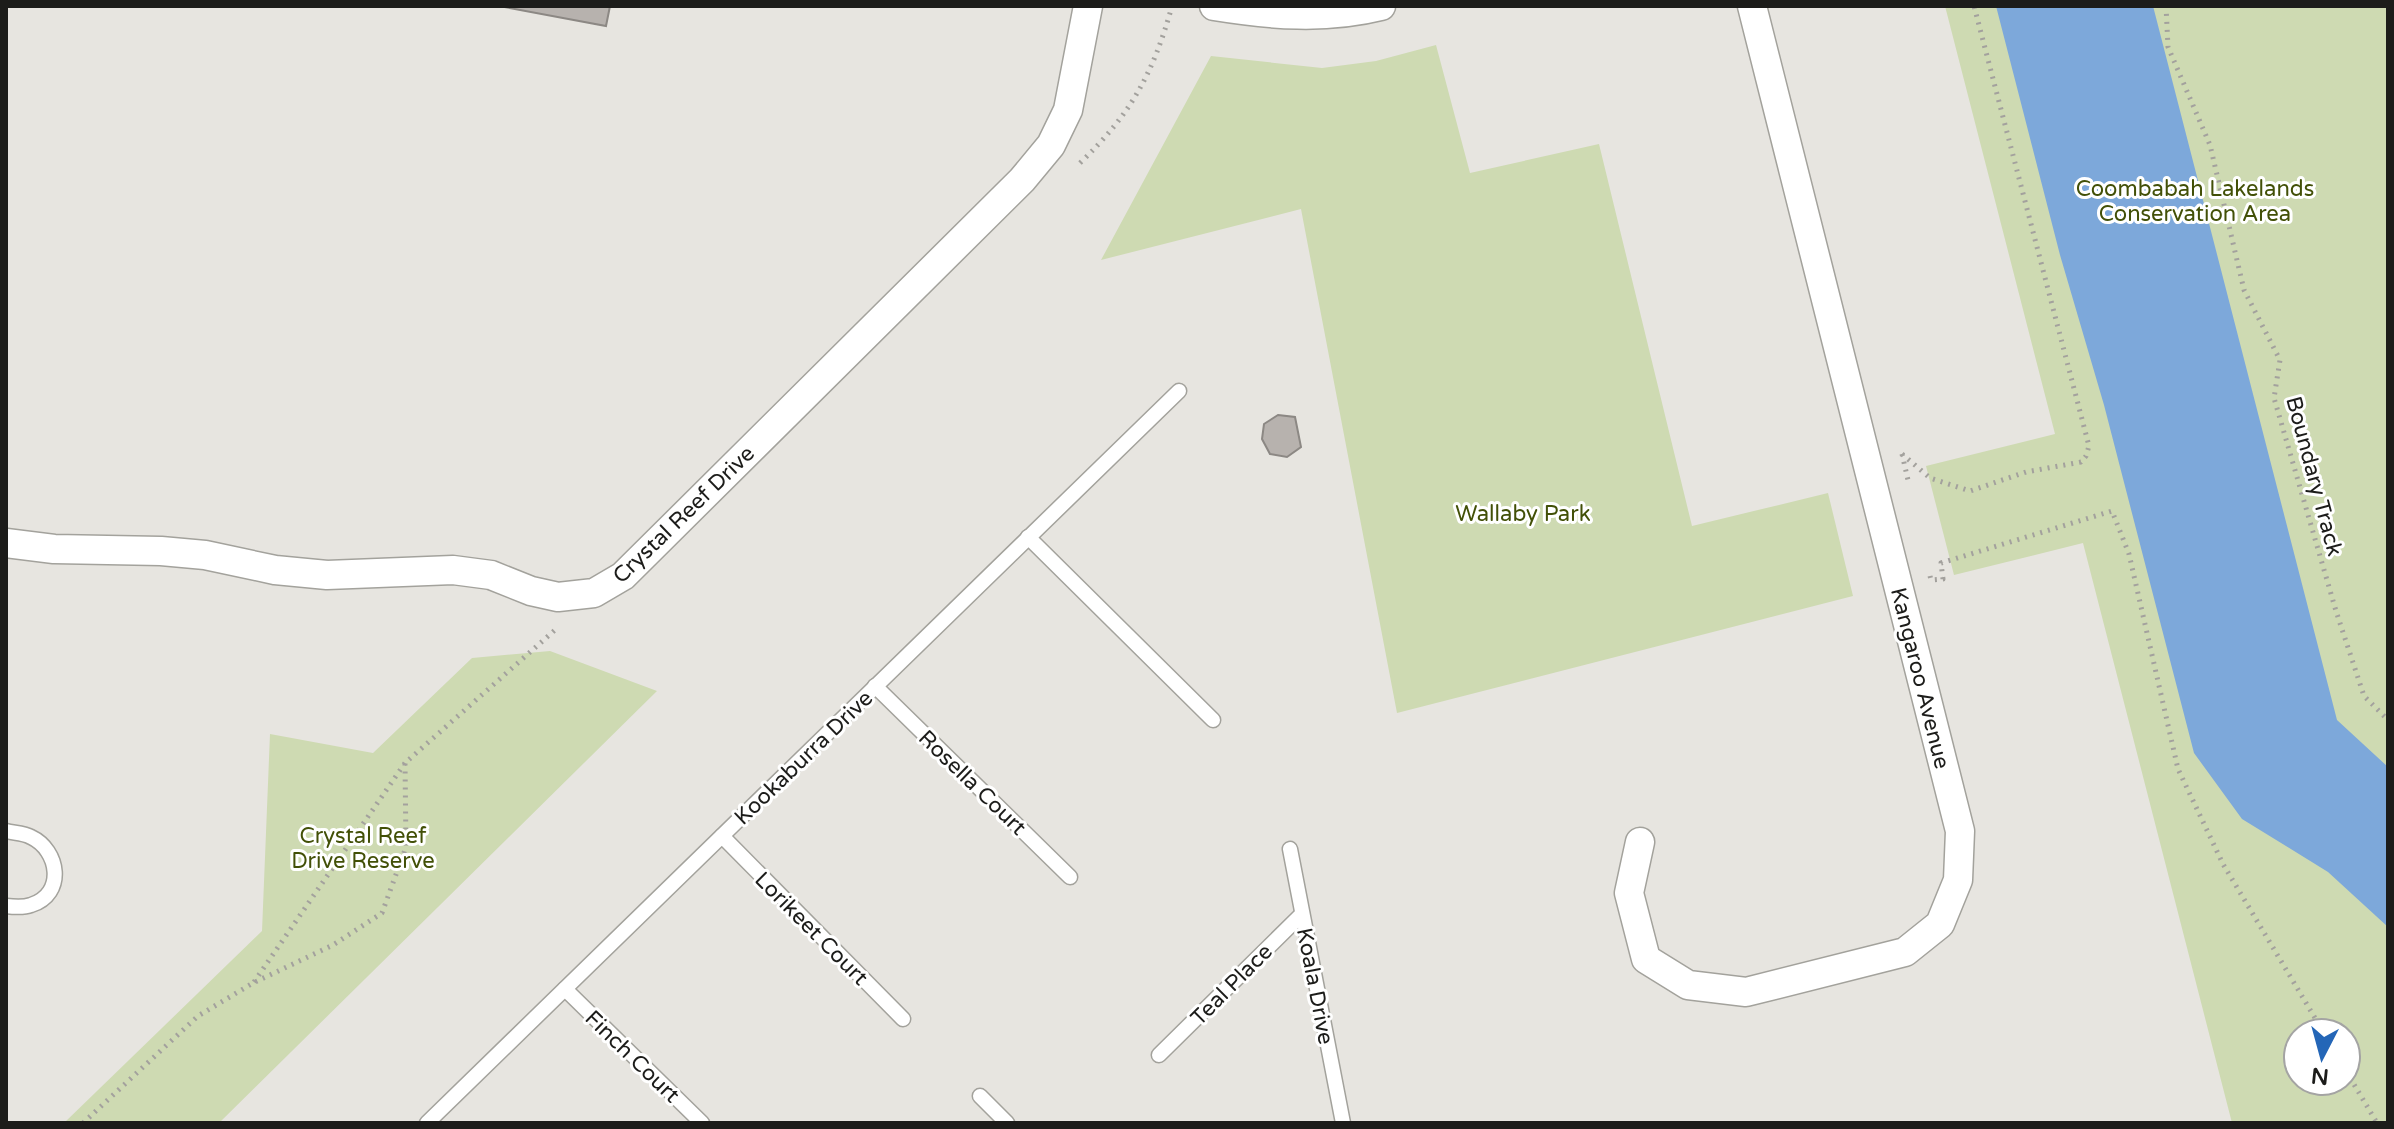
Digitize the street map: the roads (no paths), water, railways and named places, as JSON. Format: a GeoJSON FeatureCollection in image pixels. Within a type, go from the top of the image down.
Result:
{"type":"FeatureCollection","features":[{"type":"Feature","properties":{"kind":"street","name":"Crystal Reef Drive"},"geometry":{"type":"LineString","coordinates":[[6,543],[54,549],[205,555],[275,570],[327,575],[453,570],[491,575],[531,591],[558,597],[594,593],[623,576],[1022,180],[1051,145],[1068,110],[1088,6]]}},
{"type":"Feature","properties":{"kind":"street"},"geometry":{"type":"LineString","coordinates":[[1214,6],[1287,15],[1322,15],[1381,6]]}},
{"type":"Feature","properties":{"kind":"street","name":"Kangaroo Avenue"},"geometry":{"type":"LineString","coordinates":[[1640,842],[1629,893],[1646,959],[1688,985],[1746,992],[1905,952],[1940,924],[1958,880],[1960,831],[1752,6]]}},
{"type":"Feature","properties":{"kind":"lane","name":"Kookaburra Drive"},"geometry":{"type":"LineString","coordinates":[[427,1123],[1179,391]]}},
{"type":"Feature","properties":{"kind":"lane"},"geometry":{"type":"LineString","coordinates":[[1028,537],[1213,720]]}},
{"type":"Feature","properties":{"kind":"lane","name":"Rosella Court"},"geometry":{"type":"LineString","coordinates":[[875,686],[1070,877]]}},
{"type":"Feature","properties":{"kind":"lane"},"geometry":{"type":"LineString","coordinates":[[6,831],[29,835],[42,845],[53,859],[55,872],[54,886],[44,898],[33,905],[6,906]]}},
{"type":"Feature","properties":{"kind":"lane","name":"Lorikeet Court"},"geometry":{"type":"LineString","coordinates":[[722,836],[903,1019]]}},
{"type":"Feature","properties":{"kind":"lane","name":"Koala Drive"},"geometry":{"type":"LineString","coordinates":[[1290,849],[1343,1123]]}},
{"type":"Feature","properties":{"kind":"lane","name":"Teal Place"},"geometry":{"type":"LineString","coordinates":[[1159,1055],[1302,914]]}},
{"type":"Feature","properties":{"kind":"lane","name":"Finch Court"},"geometry":{"type":"LineString","coordinates":[[565,989],[702,1123]]}},
{"type":"Feature","properties":{"kind":"lane"},"geometry":{"type":"LineString","coordinates":[[980,1096],[1007,1123]]}},
{"type":"Feature","properties":{"kind":"water"},"geometry":{"type":"Polygon","coordinates":[[[1996,6],[2153,6],[2337,720],[2388,767],[2388,927],[2328,872],[2242,819],[2194,753],[1996,6]]]}},
{"type":"Feature","properties":{"kind":"park label","name":"Coombabah Lakelands Conservation Area"},"geometry":{"type":"Point","coordinates":[2195,200]}},
{"type":"Feature","properties":{"kind":"park label","name":"Wallaby Park"},"geometry":{"type":"Point","coordinates":[1523,513]}},
{"type":"Feature","properties":{"kind":"park label","name":"Crystal Reef Drive Reserve"},"geometry":{"type":"Point","coordinates":[363,848]}}]}
